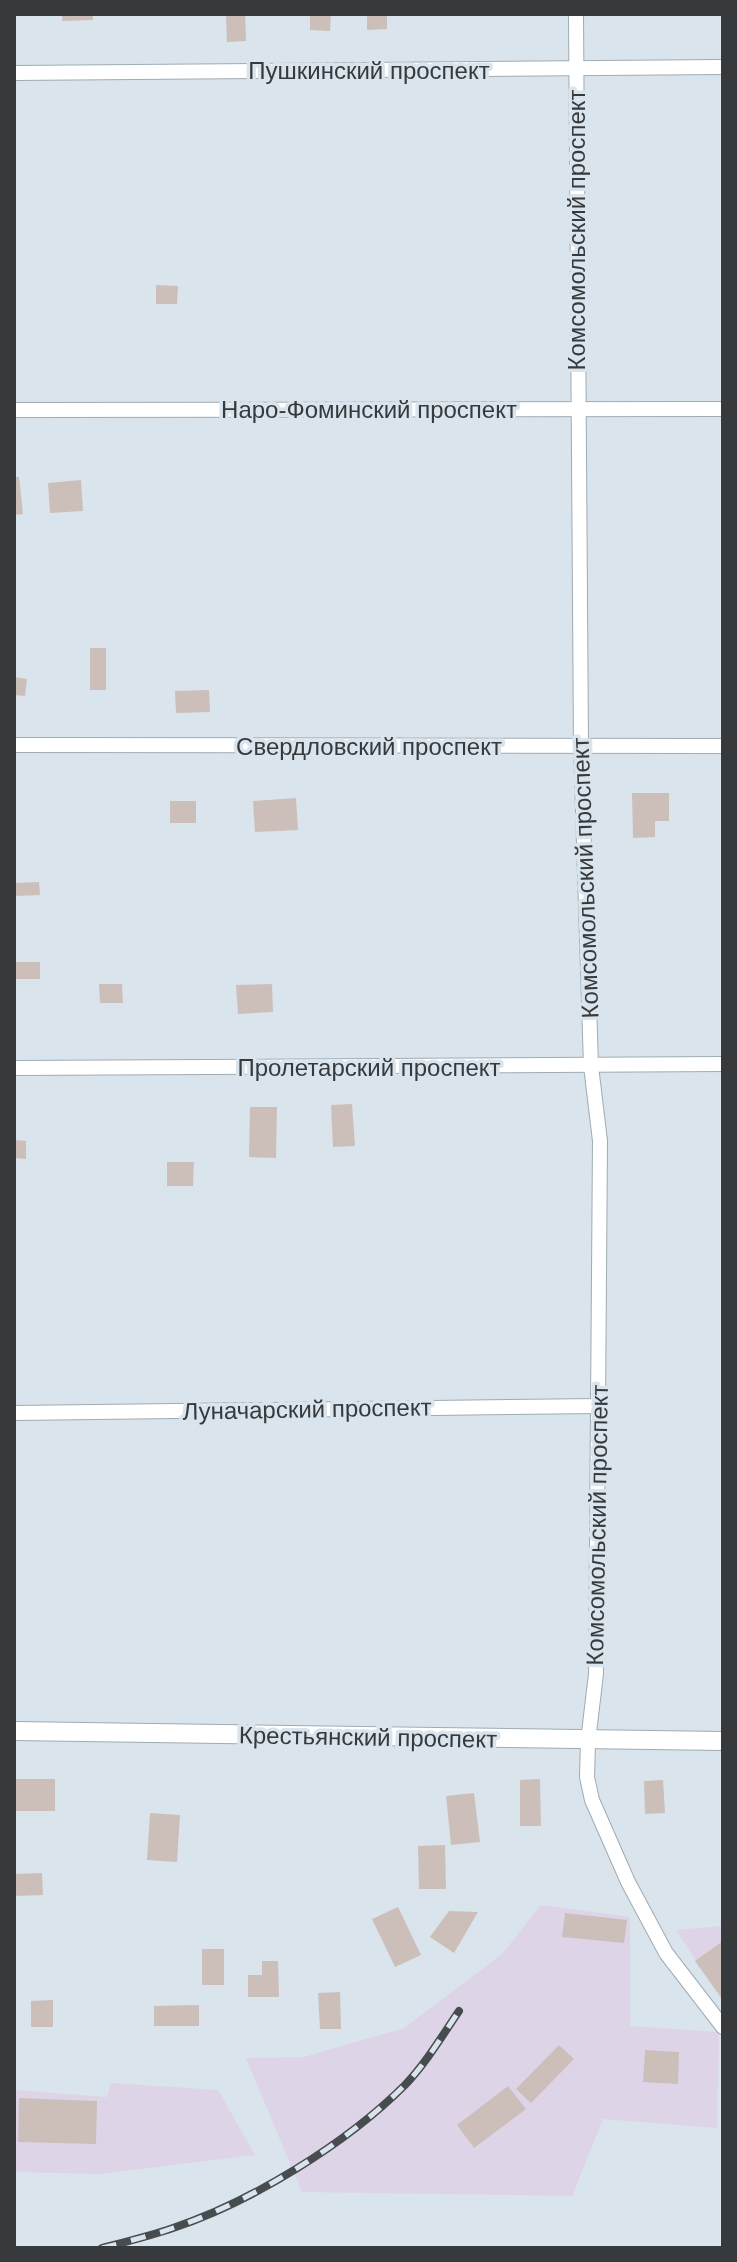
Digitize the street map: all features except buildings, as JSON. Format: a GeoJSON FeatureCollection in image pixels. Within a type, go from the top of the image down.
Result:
{"type":"FeatureCollection","features":[{"type":"Feature","properties":{"kind":"street","name":"Комсомольский проспект"},"geometry":{"type":"LineString","coordinates":[[576,14],[581,747],[591,1066],[600,1141],[596,1674],[587,1777],[592,1800],[628,1882],[666,1953],[723,2027]]}},
{"type":"Feature","properties":{"kind":"street","name":"Пушкинский проспект"},"geometry":{"type":"LineString","coordinates":[[14,73],[723,67]]}},
{"type":"Feature","properties":{"kind":"street","name":"Наро-Фоминский проспект"},"geometry":{"type":"LineString","coordinates":[[14,410],[723,409]]}},
{"type":"Feature","properties":{"kind":"street","name":"Свердловский проспект"},"geometry":{"type":"LineString","coordinates":[[14,745],[723,746]]}},
{"type":"Feature","properties":{"kind":"street","name":"Пролетарский проспект"},"geometry":{"type":"LineString","coordinates":[[14,1068],[723,1064]]}},
{"type":"Feature","properties":{"kind":"street","name":"Луначарский проспект"},"geometry":{"type":"LineString","coordinates":[[14,1413],[600,1406]]}},
{"type":"Feature","properties":{"kind":"street","name":"Крестьянский проспект"},"geometry":{"type":"LineString","coordinates":[[14,1731],[723,1741]]}},
{"type":"Feature","properties":{"kind":"shaded area"},"geometry":{"type":"Polygon","coordinates":[[[541,1905],[630,1917],[630,2026],[719,2032],[717,2128],[603,2119],[572,2196],[302,2192],[246,2058],[304,2057],[404,2028],[502,1954],[541,1905]]]}},
{"type":"Feature","properties":{"kind":"shaded area"},"geometry":{"type":"Polygon","coordinates":[[[723,1926],[723,2002],[676,1930],[723,1926]]]}},
{"type":"Feature","properties":{"kind":"shaded area"},"geometry":{"type":"Polygon","coordinates":[[[111,2083],[218,2090],[255,2155],[99,2174],[14,2172],[14,2090],[107,2097],[111,2083]]]}},
{"type":"Feature","properties":{"kind":"railway"},"geometry":{"type":"LineString","coordinates":[[102,2248],[203,2217],[296,2169],[355,2129],[405,2085],[427,2059],[459,2011]]}}]}
